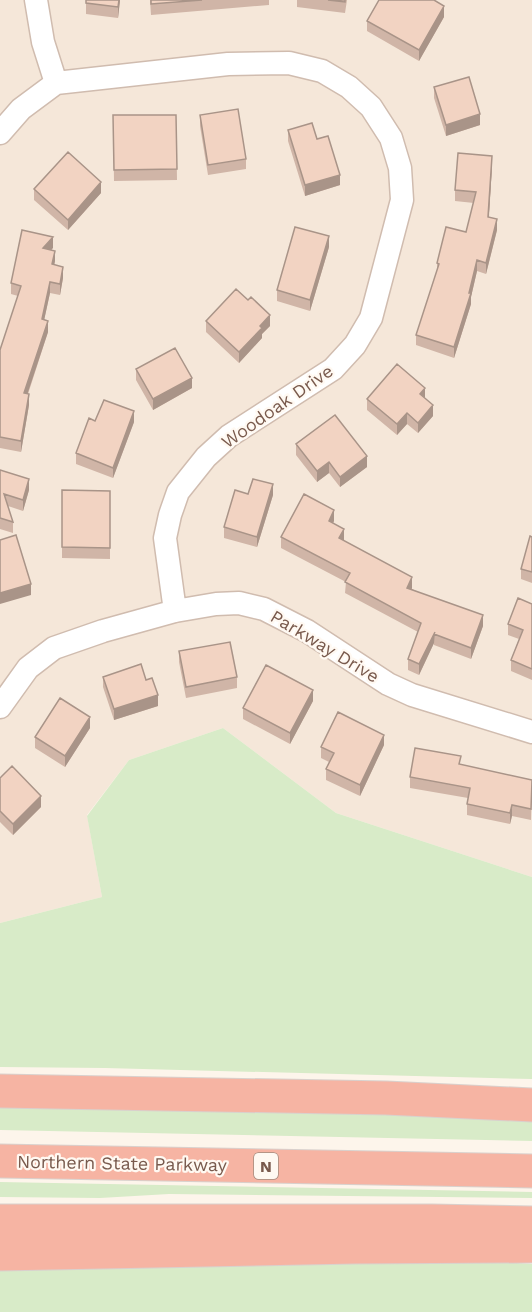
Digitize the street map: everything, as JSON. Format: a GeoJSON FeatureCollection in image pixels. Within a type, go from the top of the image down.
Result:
{"type":"FeatureCollection","features":[{"type":"Feature","properties":{"kind":"highway"},"geometry":{"type":"LineString","coordinates":[[0,1091],[386,1098],[532,1105]]}},
{"type":"Feature","properties":{"kind":"highway","name":"Northern State Parkway"},"geometry":{"type":"LineString","coordinates":[[0,1161],[532,1171]]}},
{"type":"Feature","properties":{"kind":"highway"},"geometry":{"type":"LineString","coordinates":[[0,1221],[532,1223]]}},
{"type":"Feature","properties":{"kind":"highway"},"geometry":{"type":"LineString","coordinates":[[0,1254],[333,1247],[532,1246]]}},
{"type":"Feature","properties":{"kind":"street"},"geometry":{"type":"LineString","coordinates":[[0,133],[21,109],[56,83],[43,42],[36,0]]}},
{"type":"Feature","properties":{"kind":"street","name":"Woodoak Drive"},"geometry":{"type":"LineString","coordinates":[[56,83],[228,64],[289,63],[322,71],[349,87],[371,107],[391,138],[400,168],[402,200],[371,318],[355,345],[333,369],[229,436],[206,457],[178,492],[165,538],[176,611]]}},
{"type":"Feature","properties":{"kind":"street","name":"Parkway Drive"},"geometry":{"type":"LineString","coordinates":[[0,707],[28,668],[54,648],[103,631],[176,611],[216,604],[239,603],[264,609],[307,631],[404,692],[532,732]]}},
{"type":"Feature","properties":{"kind":"shaded area"},"geometry":{"type":"Polygon","coordinates":[[[0,0],[532,0],[532,877],[336,813],[223,728],[129,760],[87,815],[102,897],[0,923],[0,0]]]}},
{"type":"Feature","properties":{"kind":"green space"},"geometry":{"type":"Polygon","coordinates":[[[223,728],[336,813],[532,877],[532,1079],[0,1067],[0,923],[102,897],[87,816],[129,760],[223,728]]]}},
{"type":"Feature","properties":{"kind":"green space"},"geometry":{"type":"Polygon","coordinates":[[[0,1104],[532,1116],[532,1141],[0,1130],[0,1104]]]}},
{"type":"Feature","properties":{"kind":"green space"},"geometry":{"type":"Polygon","coordinates":[[[0,1182],[532,1192],[532,1198],[169,1194],[100,1198],[0,1197],[0,1182]]]}},
{"type":"Feature","properties":{"kind":"green space"},"geometry":{"type":"Polygon","coordinates":[[[498,1262],[532,1264],[532,1312],[0,1312],[0,1267],[498,1262]]]}},
{"type":"Feature","properties":{"kind":"building"},"geometry":{"type":"Polygon","coordinates":[[[86,0],[119,0],[118,7],[86,3],[86,0]]]}},
{"type":"Feature","properties":{"kind":"building"},"geometry":{"type":"Polygon","coordinates":[[[151,0],[202,0],[151,4],[151,0]]]}},
{"type":"Feature","properties":{"kind":"building"},"geometry":{"type":"Polygon","coordinates":[[[379,0],[434,0],[444,6],[419,50],[367,21],[379,0]]]}},
{"type":"Feature","properties":{"kind":"building"},"geometry":{"type":"Polygon","coordinates":[[[469,77],[480,114],[446,125],[434,87],[469,77]]]}},
{"type":"Feature","properties":{"kind":"building"},"geometry":{"type":"Polygon","coordinates":[[[238,109],[246,159],[208,165],[200,115],[238,109]]]}},
{"type":"Feature","properties":{"kind":"building"},"geometry":{"type":"Polygon","coordinates":[[[113,115],[176,115],[177,169],[114,170],[113,115]]]}},
{"type":"Feature","properties":{"kind":"building"},"geometry":{"type":"Polygon","coordinates":[[[312,123],[317,139],[328,136],[340,175],[305,185],[288,130],[312,123]]]}},
{"type":"Feature","properties":{"kind":"building"},"geometry":{"type":"Polygon","coordinates":[[[68,152],[101,182],[68,220],[34,189],[68,152]]]}},
{"type":"Feature","properties":{"kind":"building"},"geometry":{"type":"Polygon","coordinates":[[[458,153],[492,156],[488,217],[497,219],[486,263],[477,260],[469,293],[471,293],[454,347],[416,335],[439,264],[437,263],[446,227],[466,232],[476,192],[455,190],[458,153]]]}},
{"type":"Feature","properties":{"kind":"building"},"geometry":{"type":"Polygon","coordinates":[[[295,227],[329,236],[310,300],[277,290],[295,227]]]}},
{"type":"Feature","properties":{"kind":"building"},"geometry":{"type":"Polygon","coordinates":[[[22,230],[53,237],[43,248],[55,251],[52,264],[63,267],[60,284],[50,282],[42,319],[48,321],[24,393],[29,394],[21,441],[0,437],[0,350],[21,286],[11,283],[22,230]]]}},
{"type":"Feature","properties":{"kind":"building"},"geometry":{"type":"Polygon","coordinates":[[[236,289],[248,300],[251,297],[270,315],[260,326],[262,328],[239,352],[206,321],[236,289]]]}},
{"type":"Feature","properties":{"kind":"building"},"geometry":{"type":"Polygon","coordinates":[[[175,348],[192,378],[153,399],[136,369],[175,348]]]}},
{"type":"Feature","properties":{"kind":"building"},"geometry":{"type":"Polygon","coordinates":[[[397,364],[425,388],[420,394],[433,405],[418,423],[407,413],[397,424],[367,399],[397,364]]]}},
{"type":"Feature","properties":{"kind":"building"},"geometry":{"type":"Polygon","coordinates":[[[104,400],[134,411],[113,468],[76,453],[89,418],[95,421],[104,400]]]}},
{"type":"Feature","properties":{"kind":"building"},"geometry":{"type":"Polygon","coordinates":[[[335,415],[367,456],[340,477],[329,462],[317,471],[296,444],[335,415]]]}},
{"type":"Feature","properties":{"kind":"building"},"geometry":{"type":"Polygon","coordinates":[[[0,470],[29,479],[23,500],[4,494],[13,522],[0,518],[0,470]]]}},
{"type":"Feature","properties":{"kind":"building"},"geometry":{"type":"Polygon","coordinates":[[[253,479],[273,484],[257,537],[224,527],[235,490],[248,494],[253,479]]]}},
{"type":"Feature","properties":{"kind":"building"},"geometry":{"type":"Polygon","coordinates":[[[62,490],[110,491],[110,548],[62,547],[62,490]]]}},
{"type":"Feature","properties":{"kind":"building"},"geometry":{"type":"Polygon","coordinates":[[[304,494],[334,510],[329,521],[344,529],[339,538],[412,577],[407,588],[483,615],[471,648],[434,634],[419,664],[408,659],[421,623],[345,582],[350,573],[281,537],[304,494]]]}},
{"type":"Feature","properties":{"kind":"building"},"geometry":{"type":"Polygon","coordinates":[[[16,535],[31,584],[0,593],[0,540],[16,535]]]}},
{"type":"Feature","properties":{"kind":"building"},"geometry":{"type":"Polygon","coordinates":[[[530,536],[532,537],[532,572],[521,569],[530,536]]]}},
{"type":"Feature","properties":{"kind":"building"},"geometry":{"type":"Polygon","coordinates":[[[518,598],[532,604],[532,669],[511,660],[523,630],[508,624],[518,598]]]}},
{"type":"Feature","properties":{"kind":"building"},"geometry":{"type":"Polygon","coordinates":[[[230,642],[237,677],[186,687],[179,651],[230,642]]]}},
{"type":"Feature","properties":{"kind":"building"},"geometry":{"type":"Polygon","coordinates":[[[141,664],[146,680],[152,678],[158,695],[114,709],[103,677],[141,664]]]}},
{"type":"Feature","properties":{"kind":"building"},"geometry":{"type":"Polygon","coordinates":[[[266,665],[313,690],[290,733],[243,708],[266,665]]]}},
{"type":"Feature","properties":{"kind":"building"},"geometry":{"type":"Polygon","coordinates":[[[60,698],[90,717],[65,756],[35,737],[60,698]]]}},
{"type":"Feature","properties":{"kind":"building"},"geometry":{"type":"Polygon","coordinates":[[[338,712],[384,735],[360,785],[326,769],[334,753],[321,747],[338,712]]]}},
{"type":"Feature","properties":{"kind":"building"},"geometry":{"type":"Polygon","coordinates":[[[415,748],[461,756],[459,764],[532,780],[531,809],[512,805],[510,813],[467,804],[470,788],[410,777],[415,748]]]}},
{"type":"Feature","properties":{"kind":"building"},"geometry":{"type":"Polygon","coordinates":[[[12,766],[41,796],[13,824],[0,811],[0,778],[12,766]]]}}]}
